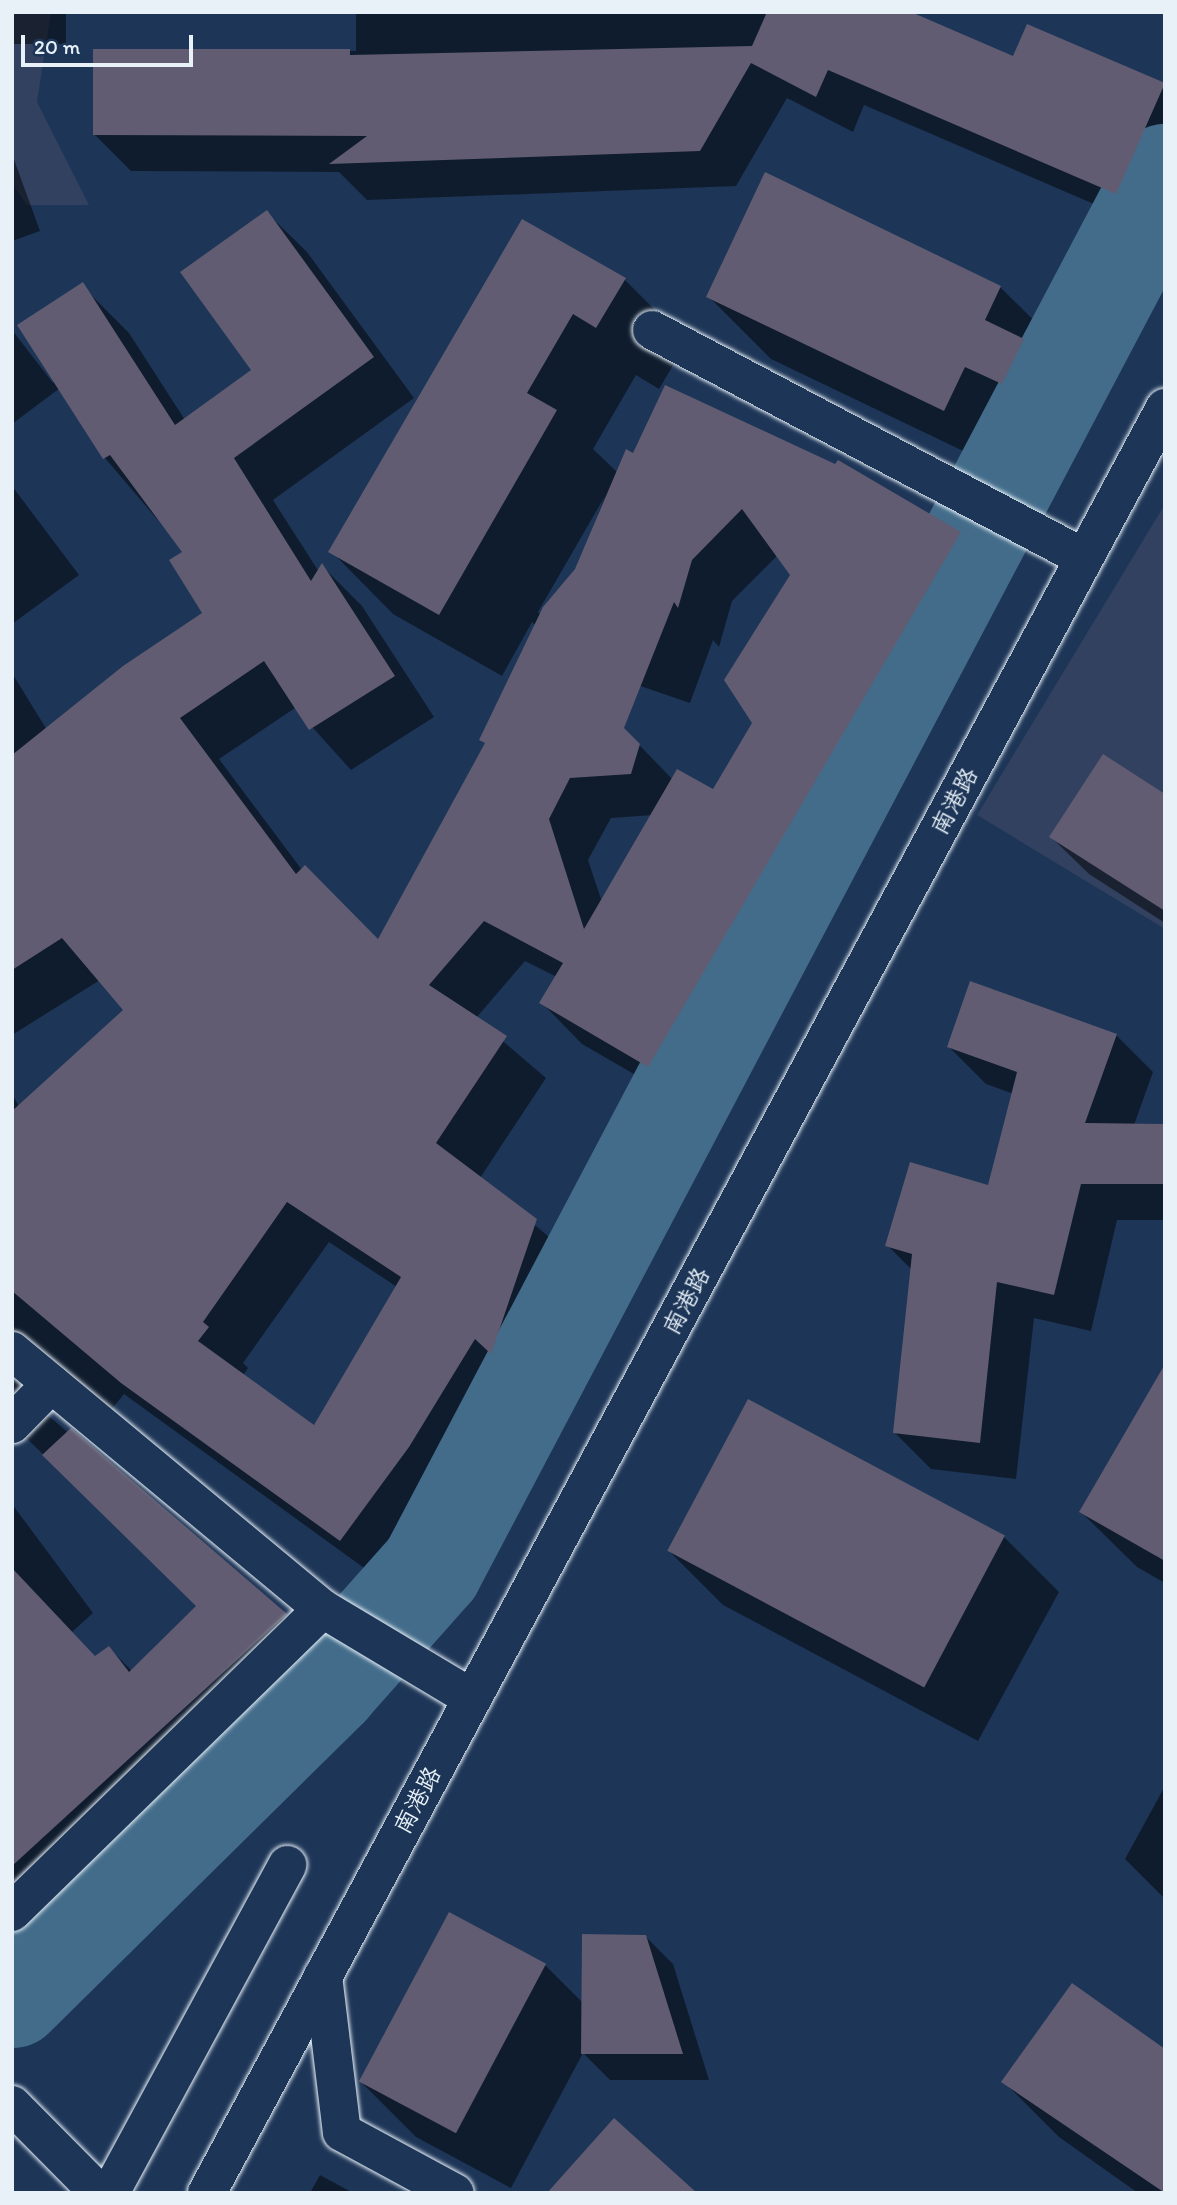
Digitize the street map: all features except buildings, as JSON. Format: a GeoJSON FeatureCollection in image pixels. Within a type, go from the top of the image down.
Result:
{"type":"FeatureCollection","features":[{"type":"Feature","properties":{"kind":"street"},"geometry":{"type":"LineString","coordinates":[[652,330],[1082,557]]}},
{"type":"Feature","properties":{"kind":"street","name":"南港路"},"geometry":{"type":"LineString","coordinates":[[207,2193],[470,1697],[1082,557],[1165,408]]}},
{"type":"Feature","properties":{"kind":"street"},"geometry":{"type":"LineString","coordinates":[[12,1351],[323,1609],[470,1697]]}},
{"type":"Feature","properties":{"kind":"street"},"geometry":{"type":"LineString","coordinates":[[12,1424],[51,1384]]}},
{"type":"Feature","properties":{"kind":"street"},"geometry":{"type":"LineString","coordinates":[[12,1912],[323,1609]]}},
{"type":"Feature","properties":{"kind":"street"},"geometry":{"type":"LineString","coordinates":[[110,2193],[287,1865]]}},
{"type":"Feature","properties":{"kind":"street"},"geometry":{"type":"LineString","coordinates":[[323,1976],[342,2132],[455,2193]]}},
{"type":"Feature","properties":{"kind":"street"},"geometry":{"type":"LineString","coordinates":[[12,2105],[99,2193]]}},
{"type":"Feature","properties":{"kind":"shaded area"},"geometry":{"type":"Polygon","coordinates":[[[12,12],[51,12],[37,102],[89,205],[27,205],[12,183],[12,12]]]}},
{"type":"Feature","properties":{"kind":"shaded area"},"geometry":{"type":"Polygon","coordinates":[[[1165,504],[1165,929],[977,815],[1165,504]]]}},
{"type":"Feature","properties":{"kind":"waterway"},"geometry":{"type":"LineString","coordinates":[[12,1996],[328,1684],[431,1568],[1165,175]]}}]}
